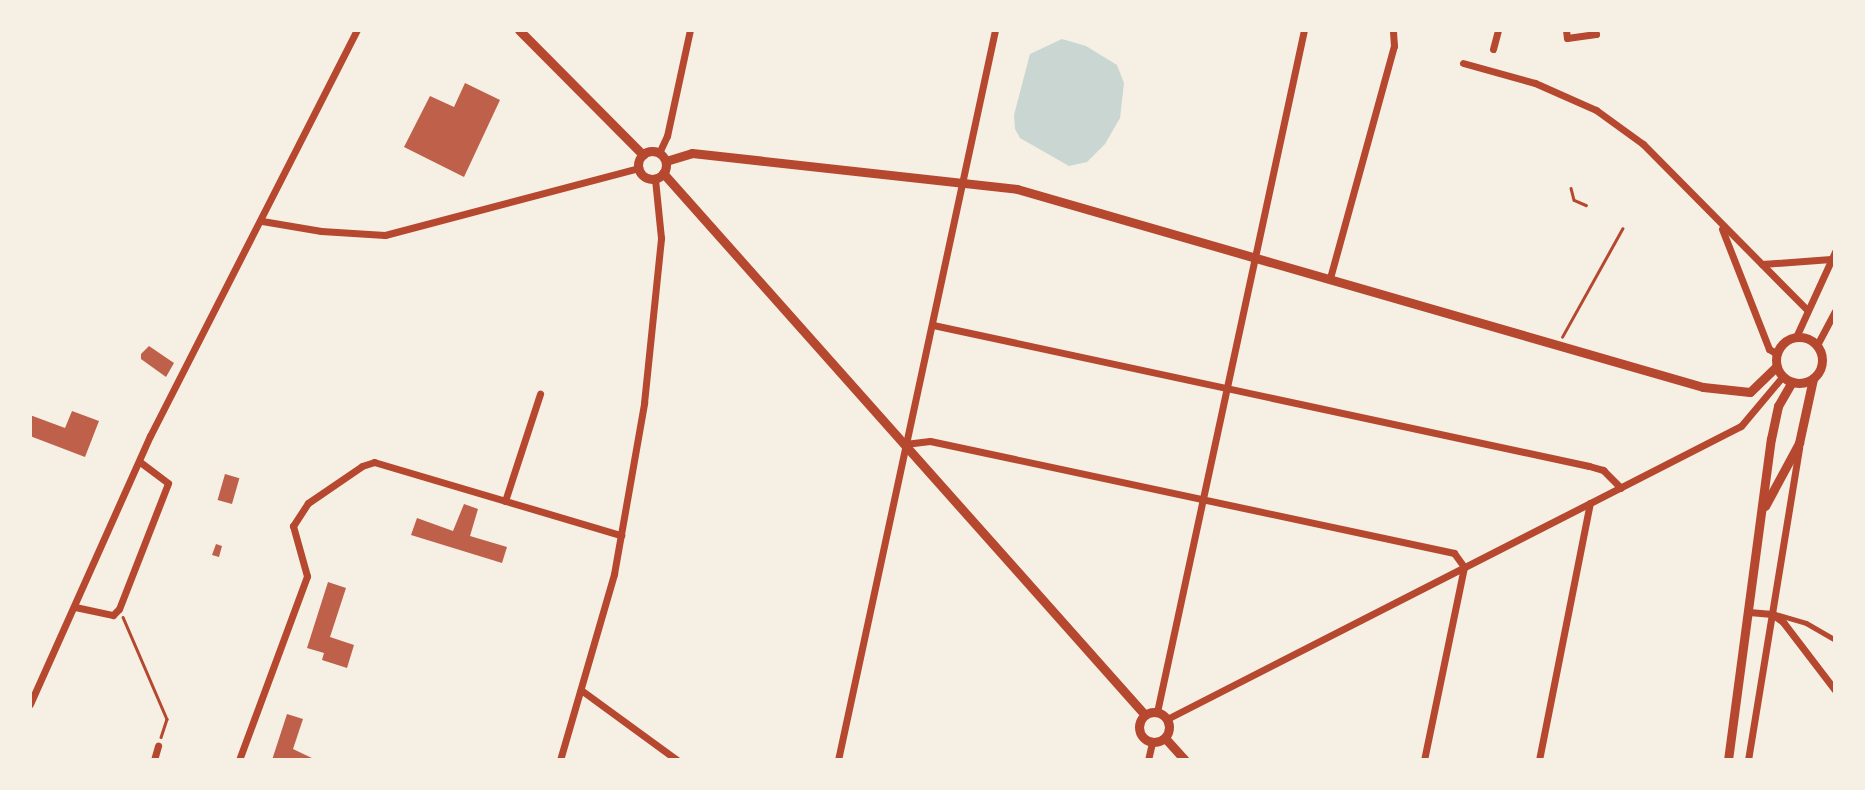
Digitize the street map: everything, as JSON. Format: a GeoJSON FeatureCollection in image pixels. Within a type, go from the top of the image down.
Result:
{"type":"FeatureCollection","features":[{"type":"Feature","properties":{"kind":"street"},"geometry":{"type":"LineString","coordinates":[[30,704],[139,461],[357,30]]}},
{"type":"Feature","properties":{"kind":"street"},"geometry":{"type":"LineString","coordinates":[[519,30],[643,155]]}},
{"type":"Feature","properties":{"kind":"street"},"geometry":{"type":"LineString","coordinates":[[659,153],[667,136],[690,30]]}},
{"type":"Feature","properties":{"kind":"street"},"geometry":{"type":"LineString","coordinates":[[838,760],[905,461],[905,444],[995,30]]}},
{"type":"Feature","properties":{"kind":"street"},"geometry":{"type":"LineString","coordinates":[[1157,712],[1304,30]]}},
{"type":"Feature","properties":{"kind":"street"},"geometry":{"type":"LineString","coordinates":[[1330,278],[1394,46],[1393,30]]}},
{"type":"Feature","properties":{"kind":"street"},"geometry":{"type":"LineString","coordinates":[[1493,49],[1498,30]]}},
{"type":"Feature","properties":{"kind":"street"},"geometry":{"type":"LineString","coordinates":[[1566,30],[1567,37],[1595,34],[1595,30]]}},
{"type":"Feature","properties":{"kind":"street"},"geometry":{"type":"LineString","coordinates":[[1463,63],[1535,83],[1596,110],[1643,144],[1806,309]]}},
{"type":"Feature","properties":{"kind":"street"},"geometry":{"type":"LineString","coordinates":[[643,155],[659,153]]}},
{"type":"Feature","properties":{"kind":"street"},"geometry":{"type":"LineString","coordinates":[[659,153],[666,161]]}},
{"type":"Feature","properties":{"kind":"street"},"geometry":{"type":"LineString","coordinates":[[560,760],[582,690],[621,535],[643,403],[661,238],[659,176],[666,161],[692,153],[964,182],[1048,195],[1736,394],[1750,393],[1777,366]]}},
{"type":"Feature","properties":{"kind":"street"},"geometry":{"type":"LineString","coordinates":[[643,155],[639,168],[643,175],[659,176],[905,444],[1145,715]]}},
{"type":"Feature","properties":{"kind":"street"},"geometry":{"type":"LineString","coordinates":[[262,221],[321,231],[385,234],[639,168]]}},
{"type":"Feature","properties":{"kind":"street"},"geometry":{"type":"LineString","coordinates":[[1721,225],[1769,349],[1777,354]]}},
{"type":"Feature","properties":{"kind":"street"},"geometry":{"type":"LineString","coordinates":[[1762,264],[1833,255]]}},
{"type":"Feature","properties":{"kind":"street"},"geometry":{"type":"LineString","coordinates":[[1787,379],[1777,366],[1777,354],[1782,344],[1796,337],[1806,309],[1833,255]]}},
{"type":"Feature","properties":{"kind":"street"},"geometry":{"type":"LineString","coordinates":[[1748,760],[1799,443],[1812,379],[1822,359],[1817,345],[1835,311]]}},
{"type":"Feature","properties":{"kind":"street"},"geometry":{"type":"LineString","coordinates":[[933,325],[1589,466],[1603,470],[1621,488]]}},
{"type":"Feature","properties":{"kind":"street"},"geometry":{"type":"LineString","coordinates":[[1796,337],[1817,345]]}},
{"type":"Feature","properties":{"kind":"street"},"geometry":{"type":"LineString","coordinates":[[1167,719],[1741,426],[1787,379],[1812,379]]}},
{"type":"Feature","properties":{"kind":"street"},"geometry":{"type":"LineString","coordinates":[[1728,760],[1778,406],[1787,379]]}},
{"type":"Feature","properties":{"kind":"street"},"geometry":{"type":"LineString","coordinates":[[505,501],[540,394]]}},
{"type":"Feature","properties":{"kind":"street"},"geometry":{"type":"LineString","coordinates":[[905,444],[930,441],[1454,553],[1464,567],[1424,760]]}},
{"type":"Feature","properties":{"kind":"street"},"geometry":{"type":"LineString","coordinates":[[1762,514],[1799,443]]}},
{"type":"Feature","properties":{"kind":"street"},"geometry":{"type":"LineString","coordinates":[[75,607],[113,615],[119,609],[168,483],[139,461]]}},
{"type":"Feature","properties":{"kind":"street"},"geometry":{"type":"LineString","coordinates":[[239,760],[307,576],[293,526],[308,503],[374,462],[621,535]]}},
{"type":"Feature","properties":{"kind":"street"},"geometry":{"type":"LineString","coordinates":[[1539,760],[1590,503]]}},
{"type":"Feature","properties":{"kind":"street"},"geometry":{"type":"LineString","coordinates":[[1749,612],[1772,614],[1807,623],[1835,640]]}},
{"type":"Feature","properties":{"kind":"street"},"geometry":{"type":"LineString","coordinates":[[1772,614],[1835,690]]}},
{"type":"Feature","properties":{"kind":"street"},"geometry":{"type":"LineString","coordinates":[[582,690],[677,760]]}},
{"type":"Feature","properties":{"kind":"street"},"geometry":{"type":"LineString","coordinates":[[1145,715],[1157,712],[1167,719],[1170,729],[1165,738],[1152,742]]}},
{"type":"Feature","properties":{"kind":"street"},"geometry":{"type":"LineString","coordinates":[[1145,715],[1139,728],[1152,742]]}},
{"type":"Feature","properties":{"kind":"street"},"geometry":{"type":"LineString","coordinates":[[1165,738],[1185,760]]}},
{"type":"Feature","properties":{"kind":"street"},"geometry":{"type":"LineString","coordinates":[[1148,760],[1152,742]]}},
{"type":"Feature","properties":{"kind":"street"},"geometry":{"type":"LineString","coordinates":[[154,760],[158,746]]}},
{"type":"Feature","properties":{"kind":"path"},"geometry":{"type":"LineString","coordinates":[[1571,188],[1574,200],[1586,205]]}},
{"type":"Feature","properties":{"kind":"path"},"geometry":{"type":"LineString","coordinates":[[1558,343],[1622,229]]}},
{"type":"Feature","properties":{"kind":"path"},"geometry":{"type":"LineString","coordinates":[[119,609],[167,719],[158,746]]}},
{"type":"Feature","properties":{"kind":"shaded area"},"geometry":{"type":"Polygon","coordinates":[[[1062,39],[1086,46],[1117,65],[1124,83],[1120,118],[1105,144],[1087,162],[1069,166],[1020,138],[1015,129],[1014,115],[1030,54],[1062,39]]]}},
{"type":"Feature","properties":{"kind":"building"},"geometry":{"type":"Polygon","coordinates":[[[465,83],[500,100],[464,177],[404,147],[430,96],[454,107],[465,83]]]}},
{"type":"Feature","properties":{"kind":"building"},"geometry":{"type":"Polygon","coordinates":[[[149,346],[174,363],[166,377],[141,359],[141,354],[149,346]]]}},
{"type":"Feature","properties":{"kind":"building"},"geometry":{"type":"Polygon","coordinates":[[[72,411],[99,421],[85,457],[30,436],[30,415],[65,428],[72,411]]]}},
{"type":"Feature","properties":{"kind":"building"},"geometry":{"type":"Polygon","coordinates":[[[225,474],[239,478],[232,504],[218,500],[225,474]]]}},
{"type":"Feature","properties":{"kind":"building"},"geometry":{"type":"Polygon","coordinates":[[[464,504],[478,509],[470,536],[507,547],[502,563],[411,535],[417,518],[453,531],[464,504]]]}},
{"type":"Feature","properties":{"kind":"building"},"geometry":{"type":"Polygon","coordinates":[[[216,544],[222,546],[219,557],[212,555],[216,544]]]}},
{"type":"Feature","properties":{"kind":"building"},"geometry":{"type":"Polygon","coordinates":[[[328,582],[346,588],[330,637],[354,645],[347,668],[322,660],[324,653],[307,648],[328,582]]]}},
{"type":"Feature","properties":{"kind":"building"},"geometry":{"type":"Polygon","coordinates":[[[287,714],[303,719],[293,749],[316,760],[272,760],[287,714]]]}}]}
